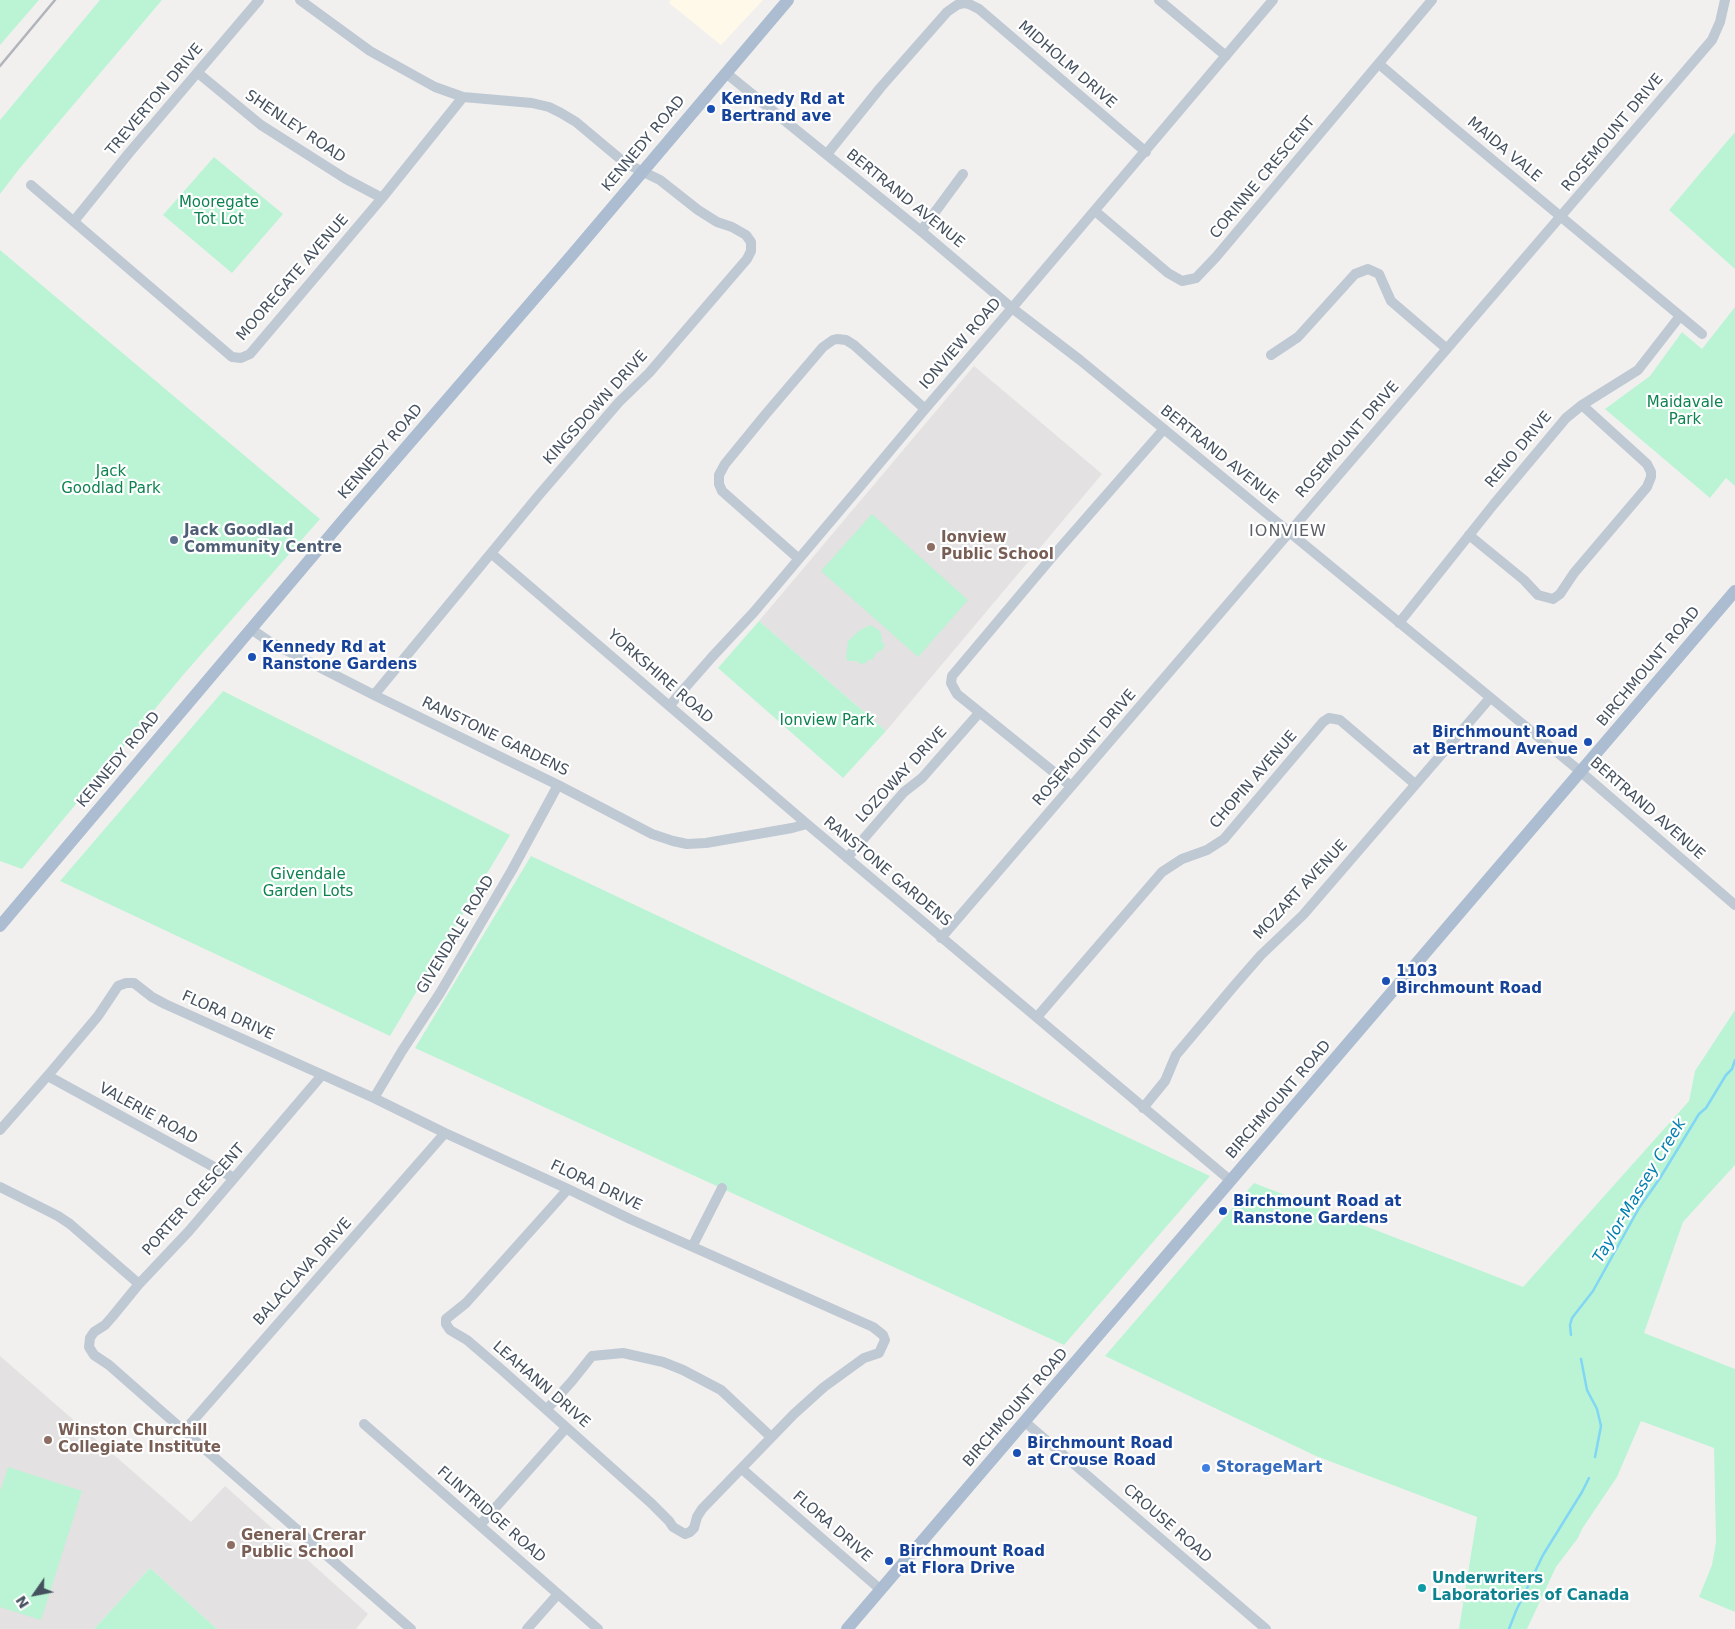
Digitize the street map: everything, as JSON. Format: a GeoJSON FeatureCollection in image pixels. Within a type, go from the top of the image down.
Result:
{"type":"FeatureCollection","features":[{"type":"Feature","properties":{"kind":"main road","name":"KENNEDY ROAD"},"geometry":{"type":"LineString","coordinates":[[0,926],[788,0]]}},
{"type":"Feature","properties":{"kind":"main road","name":"BIRCHMOUNT ROAD"},"geometry":{"type":"LineString","coordinates":[[847,1629],[1735,591]]}},
{"type":"Feature","properties":{"kind":"street","name":"TREVERTON DRIVE"},"geometry":{"type":"LineString","coordinates":[[74,221],[259,0]]}},
{"type":"Feature","properties":{"kind":"street"},"geometry":{"type":"LineString","coordinates":[[300,0],[355,41],[398,68],[435,87],[463,97],[532,103],[549,107],[576,122],[621,160],[641,171]]}},
{"type":"Feature","properties":{"kind":"street"},"geometry":{"type":"LineString","coordinates":[[1159,0],[1226,56]]}},
{"type":"Feature","properties":{"kind":"street","name":"IONVIEW ROAD"},"geometry":{"type":"LineString","coordinates":[[670,705],[754,612],[925,408],[1146,152],[1274,0]]}},
{"type":"Feature","properties":{"kind":"street","name":"CORINNE CRESCENT"},"geometry":{"type":"LineString","coordinates":[[1095,211],[1168,273],[1182,281],[1196,278],[1216,257],[1432,0]]}},
{"type":"Feature","properties":{"kind":"street","name":"ROSEMOUNT DRIVE"},"geometry":{"type":"LineString","coordinates":[[942,938],[1712,40],[1720,22],[1725,0]]}},
{"type":"Feature","properties":{"kind":"street","name":"MIDHOLM DRIVE"},"geometry":{"type":"LineString","coordinates":[[827,154],[881,87],[947,12],[957,4],[964,3],[979,9],[1146,152]]}},
{"type":"Feature","properties":{"kind":"street","name":"MAIDA VALE"},"geometry":{"type":"LineString","coordinates":[[1379,64],[1702,334]]}},
{"type":"Feature","properties":{"kind":"street","name":"SHENLEY ROAD"},"geometry":{"type":"LineString","coordinates":[[198,73],[261,125],[331,170],[382,198]]}},
{"type":"Feature","properties":{"kind":"street","name":"BERTRAND AVENUE"},"geometry":{"type":"LineString","coordinates":[[726,73],[921,231],[1012,308],[1080,360],[1581,772],[1735,905]]}},
{"type":"Feature","properties":{"kind":"street","name":"MOOREGATE AVENUE"},"geometry":{"type":"LineString","coordinates":[[31,184],[232,357],[241,358],[250,354],[382,198],[463,97]]}},
{"type":"Feature","properties":{"kind":"street","name":"KINGSDOWN DRIVE"},"geometry":{"type":"LineString","coordinates":[[374,695],[551,481],[619,402],[649,373],[751,252],[751,242],[746,235],[732,227],[717,222],[698,210],[660,180],[641,171]]}},
{"type":"Feature","properties":{"kind":"street"},"geometry":{"type":"LineString","coordinates":[[921,231],[963,174]]}},
{"type":"Feature","properties":{"kind":"street"},"geometry":{"type":"LineString","coordinates":[[1271,355],[1298,337],[1355,274],[1368,269],[1379,274],[1391,301],[1447,349]]}},
{"type":"Feature","properties":{"kind":"street","name":"RENO DRIVE"},"geometry":{"type":"LineString","coordinates":[[1399,623],[1566,418],[1582,405],[1638,370],[1680,316]]}},
{"type":"Feature","properties":{"kind":"street"},"geometry":{"type":"LineString","coordinates":[[799,559],[722,491],[719,484],[719,475],[725,464],[765,415],[823,347],[837,339],[846,340],[854,345],[925,408]]}},
{"type":"Feature","properties":{"kind":"street"},"geometry":{"type":"LineString","coordinates":[[1469,536],[1524,580],[1538,595],[1553,599],[1560,594],[1574,573],[1647,487],[1651,477],[1647,464],[1582,405]]}},
{"type":"Feature","properties":{"kind":"street"},"geometry":{"type":"LineString","coordinates":[[1071,786],[979,713],[953,688],[951,683],[952,676],[1053,556],[1164,429]]}},
{"type":"Feature","properties":{"kind":"street","name":"YORKSHIRE ROAD"},"geometry":{"type":"LineString","coordinates":[[492,554],[807,824]]}},
{"type":"Feature","properties":{"kind":"street","name":"RANSTONE GARDENS"},"geometry":{"type":"LineString","coordinates":[[251,629],[270,642],[558,785],[652,834],[687,844],[714,842],[807,824],[1231,1181]]}},
{"type":"Feature","properties":{"kind":"street","name":"MOZART AVENUE"},"geometry":{"type":"LineString","coordinates":[[1143,1108],[1165,1081],[1176,1055],[1190,1038],[1261,955],[1302,915],[1490,698]]}},
{"type":"Feature","properties":{"kind":"street","name":"LOZOWAY DRIVE"},"geometry":{"type":"LineString","coordinates":[[847,858],[904,792],[922,778],[979,713]]}},
{"type":"Feature","properties":{"kind":"street","name":"CHOPIN AVENUE"},"geometry":{"type":"LineString","coordinates":[[1037,1018],[1162,872],[1182,859],[1207,850],[1224,839],[1323,722],[1329,718],[1340,720],[1415,784]]}},
{"type":"Feature","properties":{"kind":"street","name":"GIVENDALE ROAD"},"geometry":{"type":"LineString","coordinates":[[374,1098],[440,993],[512,870],[558,785]]}},
{"type":"Feature","properties":{"kind":"street","name":"FLORA DRIVE"},"geometry":{"type":"LineString","coordinates":[[0,1130],[48,1076],[103,1009],[115,990],[126,983],[134,983],[165,1004],[374,1098],[445,1133],[630,1218],[873,1327],[883,1335],[885,1340],[879,1353],[864,1358],[824,1387],[771,1436],[742,1469],[881,1590]]}},
{"type":"Feature","properties":{"kind":"street","name":"PORTER CRESCENT"},"geometry":{"type":"LineString","coordinates":[[184,1430],[94,1354],[89,1343],[94,1332],[112,1317],[138,1284],[189,1231],[322,1075]]}},
{"type":"Feature","properties":{"kind":"street","name":"VALERIE ROAD"},"geometry":{"type":"LineString","coordinates":[[48,1076],[234,1178]]}},
{"type":"Feature","properties":{"kind":"street","name":"BALACLAVA DRIVE"},"geometry":{"type":"LineString","coordinates":[[184,1430],[445,1133]]}},
{"type":"Feature","properties":{"kind":"street"},"geometry":{"type":"LineString","coordinates":[[0,1187],[70,1224],[138,1284]]}},
{"type":"Feature","properties":{"kind":"street"},"geometry":{"type":"LineString","coordinates":[[693,1245],[722,1188]]}},
{"type":"Feature","properties":{"kind":"street","name":"LEAHANN DRIVE"},"geometry":{"type":"LineString","coordinates":[[568,1189],[466,1303],[446,1320],[446,1324],[450,1330],[467,1340],[547,1409],[651,1503],[673,1527],[685,1534],[694,1528],[697,1517],[702,1509],[742,1469]]}},
{"type":"Feature","properties":{"kind":"street"},"geometry":{"type":"LineString","coordinates":[[547,1409],[592,1356],[623,1353],[663,1362],[721,1390],[771,1436]]}},
{"type":"Feature","properties":{"kind":"street","name":"CROUSE ROAD"},"geometry":{"type":"LineString","coordinates":[[1025,1422],[1266,1629]]}},
{"type":"Feature","properties":{"kind":"street","name":"FLINTRIDGE ROAD"},"geometry":{"type":"LineString","coordinates":[[364,1424],[598,1629]]}},
{"type":"Feature","properties":{"kind":"street"},"geometry":{"type":"LineString","coordinates":[[480,1525],[566,1428]]}},
{"type":"Feature","properties":{"kind":"street"},"geometry":{"type":"LineString","coordinates":[[184,1430],[411,1629]]}},
{"type":"Feature","properties":{"kind":"street"},"geometry":{"type":"LineString","coordinates":[[527,1629],[558,1594]]}},
{"type":"Feature","properties":{"kind":"shaded area"},"geometry":{"type":"Polygon","coordinates":[[[671,0],[763,0],[721,45],[669,3],[671,0]]]}},
{"type":"Feature","properties":{"kind":"shaded area","name":"Ionview Public School"},"geometry":{"type":"Polygon","coordinates":[[[974,366],[1102,474],[886,731],[759,621],[974,366]]]}},
{"type":"Feature","properties":{"kind":"shaded area","name":"Winston Churchill Collegiate Institute"},"geometry":{"type":"Polygon","coordinates":[[[0,1356],[191,1522],[225,1486],[368,1614],[356,1629],[217,1629],[150,1568],[94,1629],[0,1629],[0,1356]]]}},
{"type":"Feature","properties":{"kind":"green space"},"geometry":{"type":"Polygon","coordinates":[[[0,0],[39,0],[0,45],[0,0]]]}},
{"type":"Feature","properties":{"kind":"green space"},"geometry":{"type":"Polygon","coordinates":[[[100,0],[162,0],[0,194],[0,120],[100,0]]]}},
{"type":"Feature","properties":{"kind":"green space"},"geometry":{"type":"Polygon","coordinates":[[[1735,132],[1735,269],[1669,210],[1735,132]]]}},
{"type":"Feature","properties":{"kind":"green space","name":"Mooregate Tot Lot"},"geometry":{"type":"Polygon","coordinates":[[[214,157],[283,214],[232,273],[163,215],[214,157]]]}},
{"type":"Feature","properties":{"kind":"green space","name":"Jack Goodlad Park"},"geometry":{"type":"Polygon","coordinates":[[[0,250],[320,519],[184,674],[22,869],[0,861],[0,250]]]}},
{"type":"Feature","properties":{"kind":"green space","name":"Maidavale Park"},"geometry":{"type":"Polygon","coordinates":[[[1735,307],[1735,486],[1726,478],[1710,498],[1605,409],[1650,376],[1682,332],[1702,349],[1735,307]]]}},
{"type":"Feature","properties":{"kind":"green space"},"geometry":{"type":"Polygon","coordinates":[[[872,514],[968,600],[918,657],[821,571],[872,514]]]}},
{"type":"Feature","properties":{"kind":"green space","name":"Ionview Park"},"geometry":{"type":"Polygon","coordinates":[[[759,621],[886,731],[843,778],[718,668],[759,621]]]}},
{"type":"Feature","properties":{"kind":"green space"},"geometry":{"type":"Polygon","coordinates":[[[871,625],[880,631],[881,641],[885,645],[882,650],[866,663],[860,664],[857,661],[848,661],[846,658],[848,641],[860,630],[871,625]]]}},
{"type":"Feature","properties":{"kind":"green space","name":"Givendale Garden Lots"},"geometry":{"type":"Polygon","coordinates":[[[223,691],[510,835],[390,1036],[60,881],[223,691]]]}},
{"type":"Feature","properties":{"kind":"green space"},"geometry":{"type":"Polygon","coordinates":[[[531,856],[1210,1176],[1064,1345],[415,1048],[531,856]]]}},
{"type":"Feature","properties":{"kind":"green space"},"geometry":{"type":"Polygon","coordinates":[[[1735,1010],[1735,1165],[1683,1222],[1644,1333],[1735,1369],[1735,1612],[1699,1597],[1712,1565],[1716,1542],[1714,1448],[1641,1421],[1617,1477],[1578,1538],[1556,1567],[1527,1629],[1459,1629],[1477,1517],[1316,1456],[1105,1356],[1254,1183],[1523,1287],[1689,1101],[1695,1071],[1735,1010]]]}},
{"type":"Feature","properties":{"kind":"green space"},"geometry":{"type":"Polygon","coordinates":[[[8,1467],[82,1491],[41,1620],[0,1607],[0,1492],[8,1467]]]}},
{"type":"Feature","properties":{"kind":"green space"},"geometry":{"type":"Polygon","coordinates":[[[150,1568],[217,1629],[94,1629],[150,1568]]]}},
{"type":"Feature","properties":{"kind":"waterway","name":"Taylor-Massey Creek"},"geometry":{"type":"LineString","coordinates":[[1571,1335],[1570,1325],[1572,1318],[1593,1291],[1639,1208],[1660,1178],[1699,1114],[1706,1108],[1726,1075],[1732,1069],[1735,1060]]}},
{"type":"Feature","properties":{"kind":"waterway","name":"Taylor-Massey Creek"},"geometry":{"type":"LineString","coordinates":[[1581,1359],[1587,1390],[1597,1409],[1601,1426],[1595,1457]]}},
{"type":"Feature","properties":{"kind":"waterway","name":"Taylor-Massey Creek"},"geometry":{"type":"LineString","coordinates":[[1509,1629],[1543,1555],[1589,1478]]}},
{"type":"Feature","properties":{"kind":"railway"},"geometry":{"type":"LineString","coordinates":[[0,66],[55,0]]}},
{"type":"Feature","properties":{"kind":"place","name":"Kennedy Rd at Bertrand ave"},"geometry":{"type":"Point","coordinates":[711,109]}},
{"type":"Feature","properties":{"kind":"place","name":"Jack Goodlad Community Centre"},"geometry":{"type":"Point","coordinates":[174,540]}},
{"type":"Feature","properties":{"kind":"place","name":"Ionview Public School"},"geometry":{"type":"Point","coordinates":[931,547]}},
{"type":"Feature","properties":{"kind":"place","name":"Kennedy Rd at Ranstone Gardens"},"geometry":{"type":"Point","coordinates":[252,657]}},
{"type":"Feature","properties":{"kind":"place","name":"Birchmount Road at Bertrand Avenue"},"geometry":{"type":"Point","coordinates":[1588,742]}},
{"type":"Feature","properties":{"kind":"place","name":"1103 Birchmount Road"},"geometry":{"type":"Point","coordinates":[1386,981]}},
{"type":"Feature","properties":{"kind":"place","name":"Birchmount Road at Ranstone Gardens"},"geometry":{"type":"Point","coordinates":[1223,1211]}},
{"type":"Feature","properties":{"kind":"place","name":"Winston Churchill Collegiate Institute"},"geometry":{"type":"Point","coordinates":[48,1440]}},
{"type":"Feature","properties":{"kind":"place","name":"Birchmount Road at Crouse Road"},"geometry":{"type":"Point","coordinates":[1017,1453]}},
{"type":"Feature","properties":{"kind":"place","name":"StorageMart"},"geometry":{"type":"Point","coordinates":[1206,1468]}},
{"type":"Feature","properties":{"kind":"place","name":"General Crerar Public School"},"geometry":{"type":"Point","coordinates":[231,1545]}},
{"type":"Feature","properties":{"kind":"place","name":"Birchmount Road at Flora Drive"},"geometry":{"type":"Point","coordinates":[889,1561]}},
{"type":"Feature","properties":{"kind":"place","name":"Underwriters Laboratories of Canada"},"geometry":{"type":"Point","coordinates":[1422,1588]}},
{"type":"Feature","properties":{"kind":"district","name":"IONVIEW"},"geometry":{"type":"Point","coordinates":[1288,532]}}]}
